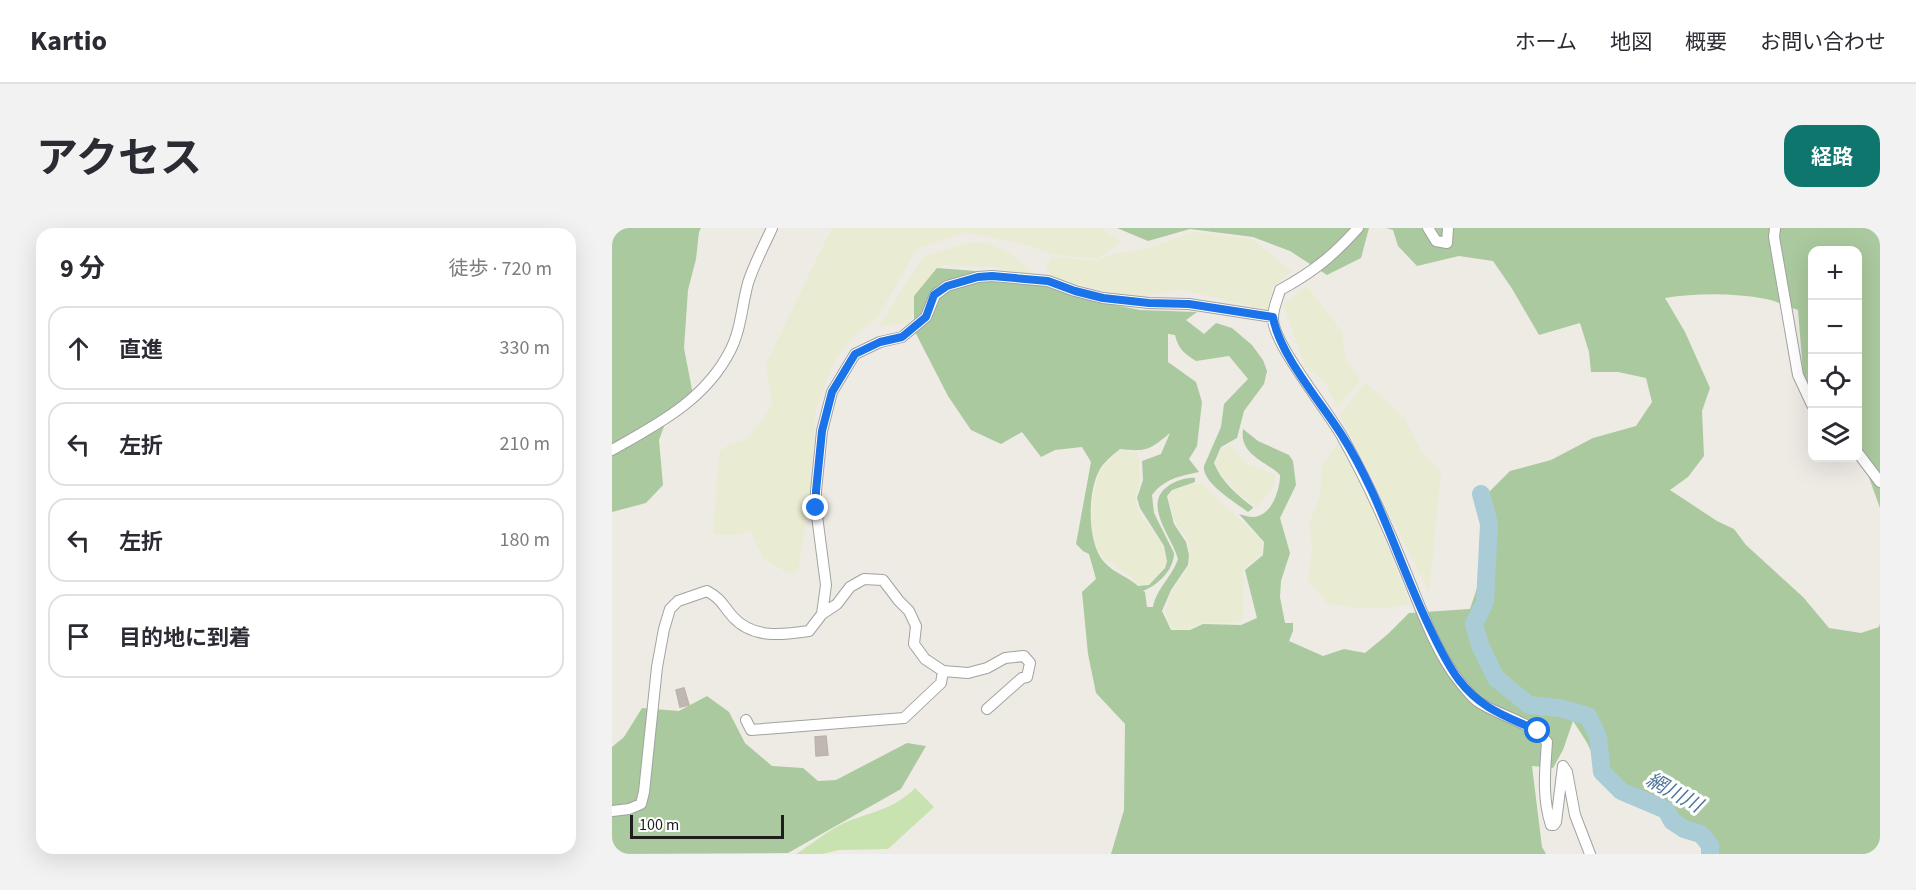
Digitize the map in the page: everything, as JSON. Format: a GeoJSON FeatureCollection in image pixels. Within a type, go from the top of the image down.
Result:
{"type":"FeatureCollection","features":[{"type":"Feature","properties":{"kind":"street"},"geometry":{"type":"LineString","coordinates":[[612,450],[666,420],[701,392],[719,371],[732,349],[748,282],[772,228]]}},
{"type":"Feature","properties":{"kind":"street"},"geometry":{"type":"LineString","coordinates":[[1358,228],[1330,258],[1301,279],[1280,290],[1273,317],[1275,331],[1307,385],[1342,435],[1379,507],[1421,609],[1457,679],[1476,700],[1538,731],[1547,742],[1544,789],[1546,810],[1551,825],[1556,822],[1563,766],[1567,772],[1575,815],[1590,854]]}},
{"type":"Feature","properties":{"kind":"street"},"geometry":{"type":"LineString","coordinates":[[1428,228],[1436,241],[1447,243],[1448,228]]}},
{"type":"Feature","properties":{"kind":"street"},"geometry":{"type":"LineString","coordinates":[[1775,228],[1774,237],[1798,375],[1808,396]]}},
{"type":"Feature","properties":{"kind":"street"},"geometry":{"type":"LineString","coordinates":[[822,614],[826,585],[816,491],[822,431],[832,392],[855,354],[880,342],[902,337],[926,317],[934,295],[947,286],[978,277],[992,276],[1048,281],[1103,298],[1189,304],[1273,317]]}},
{"type":"Feature","properties":{"kind":"street"},"geometry":{"type":"LineString","coordinates":[[1862,459],[1880,482]]}},
{"type":"Feature","properties":{"kind":"street"},"geometry":{"type":"LineString","coordinates":[[612,811],[629,809],[641,804],[657,668],[670,609],[678,601],[707,591],[721,599],[733,617],[747,629],[781,635],[809,631],[822,614],[837,604],[850,587],[864,579],[883,580],[898,601],[909,611],[915,626],[914,644],[925,659],[943,671],[968,673],[987,668],[1005,658],[1024,656],[1030,663],[1027,677],[1022,678],[987,709]]}},
{"type":"Feature","properties":{"kind":"street"},"geometry":{"type":"LineString","coordinates":[[746,720],[751,730],[904,718],[941,683],[943,671]]}},
{"type":"Feature","properties":{"kind":"green space"},"geometry":{"type":"Polygon","coordinates":[[[612,228],[701,228],[688,290],[684,348],[693,395],[666,421],[659,440],[663,485],[646,503],[612,512],[612,228]]]}},
{"type":"Feature","properties":{"kind":"green space"},"geometry":{"type":"Polygon","coordinates":[[[832,228],[1100,228],[1121,242],[1098,259],[1052,254],[1032,246],[965,232],[916,249],[878,317],[855,335],[834,362],[816,409],[809,498],[799,566],[795,574],[788,573],[763,558],[750,530],[736,535],[713,535],[719,452],[728,445],[747,439],[772,406],[766,363],[832,228]]]}},
{"type":"Feature","properties":{"kind":"green space"},"geometry":{"type":"Polygon","coordinates":[[[1117,228],[1369,228],[1361,258],[1327,275],[1290,251],[1253,237],[1190,229],[1148,241],[1117,228]]]}},
{"type":"Feature","properties":{"kind":"green space"},"geometry":{"type":"Polygon","coordinates":[[[1386,228],[1880,228],[1880,508],[1862,458],[1862,246],[1808,246],[1808,390],[1804,385],[1798,310],[1754,297],[1690,295],[1665,298],[1685,332],[1710,388],[1702,411],[1704,456],[1688,477],[1670,490],[1717,521],[1734,529],[1746,545],[1803,597],[1829,628],[1861,633],[1879,627],[1880,623],[1880,854],[1712,854],[1710,835],[1649,810],[1629,789],[1599,767],[1573,721],[1563,750],[1553,768],[1532,766],[1542,847],[1546,854],[1111,854],[1124,810],[1125,724],[1096,693],[1088,654],[1082,592],[1096,579],[1089,554],[1076,544],[1091,462],[1082,447],[1055,450],[1041,457],[1022,432],[1001,444],[971,430],[948,396],[914,330],[914,296],[937,268],[989,272],[1033,281],[1099,302],[1140,310],[1197,312],[1186,320],[1204,334],[1216,323],[1232,328],[1252,345],[1263,360],[1267,371],[1264,384],[1244,411],[1237,438],[1221,447],[1214,463],[1230,488],[1253,507],[1248,512],[1220,492],[1208,479],[1204,466],[1221,427],[1224,404],[1248,379],[1229,356],[1196,361],[1182,351],[1175,335],[1168,334],[1168,362],[1196,382],[1202,402],[1197,446],[1189,459],[1199,472],[1167,482],[1152,495],[1154,513],[1174,553],[1171,565],[1164,576],[1143,591],[1147,607],[1153,607],[1157,594],[1178,559],[1161,521],[1158,502],[1161,494],[1174,482],[1195,478],[1195,482],[1172,490],[1167,496],[1174,524],[1186,542],[1189,555],[1188,565],[1171,590],[1162,611],[1171,630],[1190,630],[1203,624],[1241,625],[1257,618],[1245,570],[1263,555],[1264,542],[1239,514],[1253,517],[1265,512],[1274,501],[1280,475],[1249,451],[1243,438],[1243,429],[1258,441],[1289,455],[1293,461],[1296,485],[1280,518],[1290,553],[1281,581],[1280,597],[1285,623],[1293,623],[1289,641],[1323,656],[1344,649],[1365,653],[1409,613],[1470,609],[1481,576],[1483,516],[1479,502],[1510,471],[1551,460],[1593,438],[1636,426],[1652,402],[1646,378],[1618,372],[1591,372],[1589,352],[1580,323],[1539,335],[1493,261],[1459,256],[1417,266],[1398,246],[1393,230],[1386,228]],[[1170,433],[1147,449],[1120,449],[1100,469],[1091,503],[1092,530],[1098,553],[1108,566],[1138,586],[1149,585],[1165,568],[1167,561],[1164,546],[1140,508],[1137,498],[1143,480],[1142,461],[1161,454],[1170,433]]]}},
{"type":"Feature","properties":{"kind":"green space"},"geometry":{"type":"Polygon","coordinates":[[[1195,232],[1252,239],[1292,271],[1272,288],[1267,310],[1183,290],[1136,297],[1110,293],[1052,277],[1046,266],[1052,257],[1098,261],[1116,253],[1143,250],[1195,232]]]}},
{"type":"Feature","properties":{"kind":"green space"},"geometry":{"type":"Polygon","coordinates":[[[968,243],[986,243],[1011,254],[1033,273],[1025,275],[992,267],[943,265],[908,323],[879,326],[923,257],[968,243]]]}},
{"type":"Feature","properties":{"kind":"green space"},"geometry":{"type":"Polygon","coordinates":[[[1307,286],[1342,332],[1346,360],[1361,380],[1337,407],[1325,381],[1306,368],[1283,304],[1307,286]]]}},
{"type":"Feature","properties":{"kind":"green space"},"geometry":{"type":"Polygon","coordinates":[[[1365,382],[1403,416],[1422,452],[1441,472],[1429,592],[1340,415],[1365,382]]]}},
{"type":"Feature","properties":{"kind":"green space"},"geometry":{"type":"Polygon","coordinates":[[[1338,443],[1370,505],[1410,604],[1386,608],[1362,608],[1328,604],[1308,581],[1312,550],[1309,523],[1320,497],[1322,465],[1338,443]]]}},
{"type":"Feature","properties":{"kind":"green space"},"geometry":{"type":"Polygon","coordinates":[[[1231,444],[1245,463],[1275,475],[1275,483],[1257,507],[1240,495],[1215,464],[1222,449],[1231,444]]]}},
{"type":"Feature","properties":{"kind":"green space"},"geometry":{"type":"Polygon","coordinates":[[[1120,450],[1138,453],[1140,479],[1135,500],[1138,511],[1163,546],[1166,555],[1167,561],[1164,567],[1148,585],[1139,585],[1127,573],[1117,569],[1112,562],[1104,558],[1097,548],[1092,524],[1092,504],[1099,472],[1120,450]]]}},
{"type":"Feature","properties":{"kind":"green space"},"geometry":{"type":"Polygon","coordinates":[[[1191,484],[1203,484],[1262,541],[1262,554],[1243,568],[1243,618],[1237,623],[1201,623],[1189,629],[1172,629],[1165,611],[1172,593],[1190,564],[1189,543],[1174,519],[1169,497],[1172,491],[1191,484]]]}},
{"type":"Feature","properties":{"kind":"green space"},"geometry":{"type":"Polygon","coordinates":[[[707,696],[729,712],[745,743],[772,766],[803,768],[818,781],[836,780],[907,743],[926,746],[901,789],[788,853],[612,854],[612,747],[624,737],[642,708],[679,711],[707,696]]]}},
{"type":"Feature","properties":{"kind":"green space"},"geometry":{"type":"Polygon","coordinates":[[[915,788],[934,807],[888,849],[796,854],[838,826],[891,805],[915,788]]]}},
{"type":"Feature","properties":{"kind":"building"},"geometry":{"type":"Polygon","coordinates":[[[684,688],[689,705],[680,707],[676,690],[684,688]]]}},
{"type":"Feature","properties":{"kind":"building"},"geometry":{"type":"Polygon","coordinates":[[[826,736],[828,755],[816,756],[815,737],[826,736]]]}},
{"type":"Feature","properties":{"kind":"waterway","name":"網川川"},"geometry":{"type":"LineString","coordinates":[[1481,494],[1489,524],[1485,602],[1474,624],[1480,645],[1496,678],[1529,705],[1560,708],[1588,716],[1598,737],[1602,772],[1621,791],[1666,810],[1672,821],[1684,829],[1701,834],[1710,845],[1710,854]]}},
{"type":"Feature","properties":{"kind":"route"},"geometry":{"type":"LineString","coordinates":[[816,508],[822,431],[832,392],[855,354],[880,342],[902,337],[926,317],[934,295],[947,286],[978,277],[992,276],[1048,281],[1103,298],[1189,304],[1273,317],[1275,331],[1307,385],[1342,435],[1363,475],[1379,507],[1421,609],[1457,679],[1476,700],[1538,731]]}}]}
